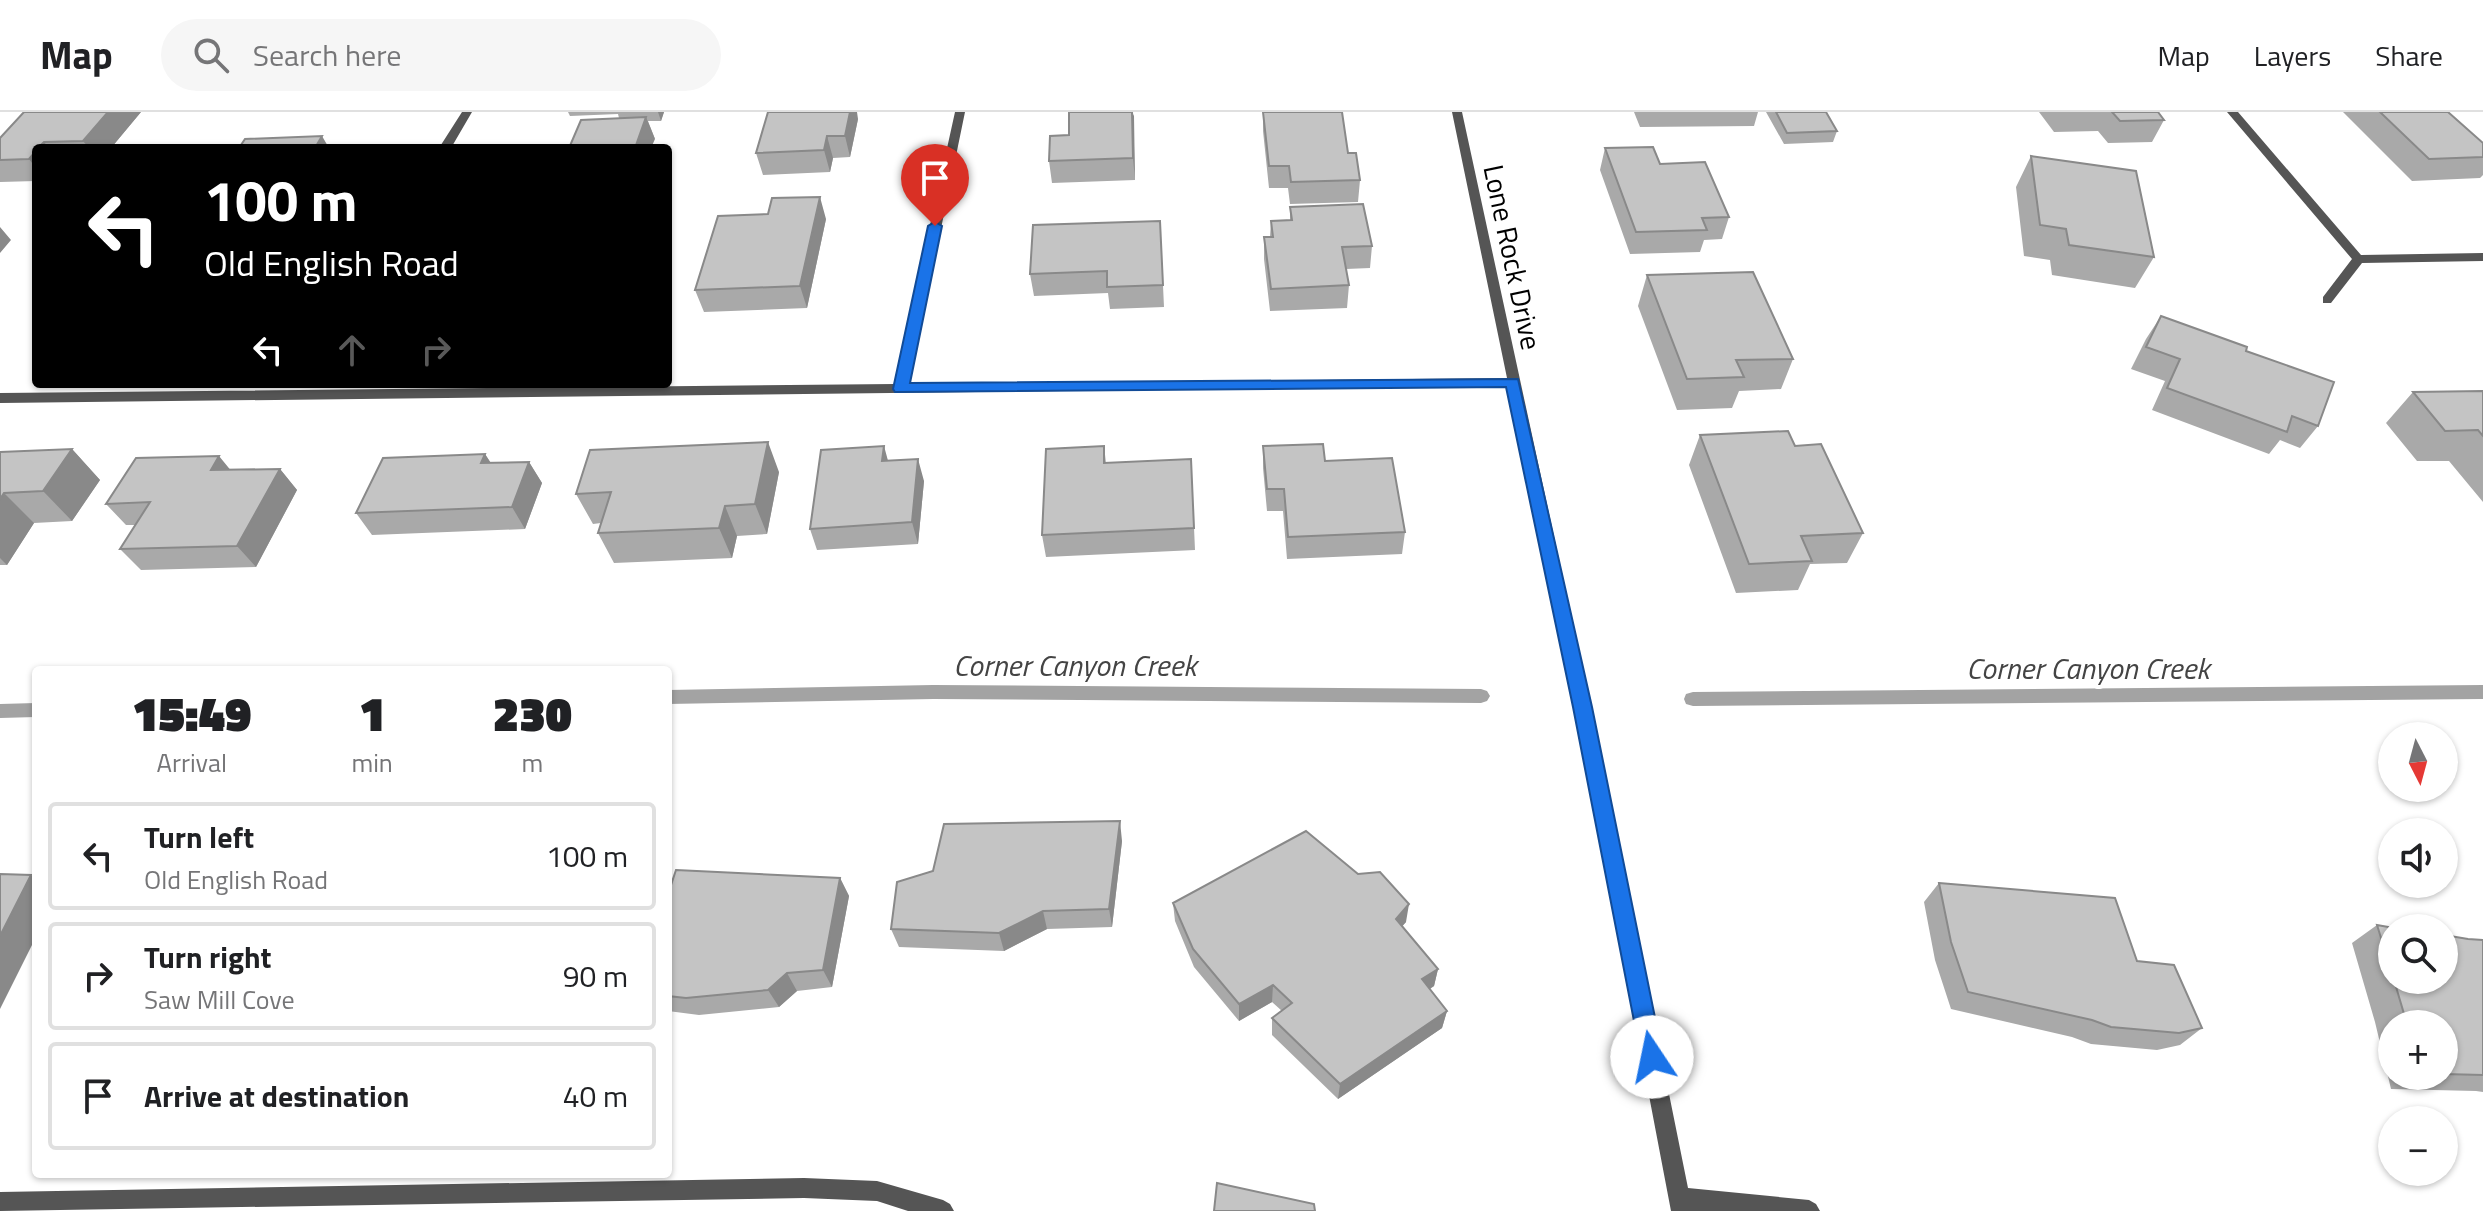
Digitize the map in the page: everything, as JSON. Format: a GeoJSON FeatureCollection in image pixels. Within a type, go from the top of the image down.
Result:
{"type":"FeatureCollection","features":[{"type":"Feature","properties":{"kind":"street"},"geometry":{"type":"LineString","coordinates":[[447,144],[467,112]]}},
{"type":"Feature","properties":{"kind":"street"},"geometry":{"type":"LineString","coordinates":[[901,389],[960,112]]}},
{"type":"Feature","properties":{"kind":"street","name":"Lone Rock Drive"},"geometry":{"type":"LineString","coordinates":[[1457,112],[1579,691],[1681,1204]]}},
{"type":"Feature","properties":{"kind":"street"},"geometry":{"type":"LineString","coordinates":[[2232,112],[2358,259]]}},
{"type":"Feature","properties":{"kind":"street"},"geometry":{"type":"LineString","coordinates":[[2358,259],[2483,257]]}},
{"type":"Feature","properties":{"kind":"street"},"geometry":{"type":"LineString","coordinates":[[2327,300],[2358,259]]}},
{"type":"Feature","properties":{"kind":"street"},"geometry":{"type":"LineString","coordinates":[[0,398],[295,389],[901,389],[1512,382]]}},
{"type":"Feature","properties":{"kind":"street"},"geometry":{"type":"LineString","coordinates":[[0,1202],[804,1188],[877,1191],[943,1211]]}},
{"type":"Feature","properties":{"kind":"street"},"geometry":{"type":"LineString","coordinates":[[1681,1204],[1809,1211]]}},
{"type":"Feature","properties":{"kind":"building"},"geometry":{"type":"Polygon","coordinates":[[[24,112],[108,112],[83,141],[32,144],[29,159],[0,160],[0,138],[24,112]]]}},
{"type":"Feature","properties":{"kind":"building"},"geometry":{"type":"Polygon","coordinates":[[[768,112],[850,112],[845,136],[827,136],[824,150],[756,153],[768,112]]]}},
{"type":"Feature","properties":{"kind":"building"},"geometry":{"type":"Polygon","coordinates":[[[1069,112],[1132,112],[1133,158],[1049,161],[1050,136],[1069,135],[1069,112]]]}},
{"type":"Feature","properties":{"kind":"building"},"geometry":{"type":"Polygon","coordinates":[[[1263,112],[1342,112],[1348,153],[1356,153],[1360,180],[1291,182],[1289,166],[1269,166],[1263,112]]]}},
{"type":"Feature","properties":{"kind":"building"},"geometry":{"type":"Polygon","coordinates":[[[1776,112],[1826,112],[1837,131],[1787,133],[1776,112]]]}},
{"type":"Feature","properties":{"kind":"building"},"geometry":{"type":"Polygon","coordinates":[[[2112,112],[2158,112],[2164,120],[2120,121],[2112,112]]]}},
{"type":"Feature","properties":{"kind":"building"},"geometry":{"type":"Polygon","coordinates":[[[2380,112],[2448,112],[2483,143],[2483,157],[2429,159],[2380,112]]]}},
{"type":"Feature","properties":{"kind":"building"},"geometry":{"type":"Polygon","coordinates":[[[646,117],[636,144],[571,144],[581,120],[646,117]]]}},
{"type":"Feature","properties":{"kind":"building"},"geometry":{"type":"Polygon","coordinates":[[[322,136],[317,144],[242,144],[245,139],[322,136]]]}},
{"type":"Feature","properties":{"kind":"building"},"geometry":{"type":"Polygon","coordinates":[[[1653,147],[1660,164],[1705,162],[1729,217],[1702,218],[1707,230],[1636,232],[1605,148],[1653,147]]]}},
{"type":"Feature","properties":{"kind":"building"},"geometry":{"type":"Polygon","coordinates":[[[2031,156],[2136,171],[2154,257],[2069,245],[2066,229],[2040,225],[2031,156]]]}},
{"type":"Feature","properties":{"kind":"building"},"geometry":{"type":"Polygon","coordinates":[[[820,197],[800,286],[695,290],[718,216],[768,214],[772,198],[820,197]]]}},
{"type":"Feature","properties":{"kind":"building"},"geometry":{"type":"Polygon","coordinates":[[[1363,204],[1372,246],[1342,247],[1349,285],[1271,289],[1264,237],[1273,237],[1271,221],[1292,220],[1290,207],[1363,204]]]}},
{"type":"Feature","properties":{"kind":"building"},"geometry":{"type":"Polygon","coordinates":[[[1160,221],[1163,285],[1107,287],[1107,271],[1030,274],[1033,225],[1160,221]]]}},
{"type":"Feature","properties":{"kind":"building"},"geometry":{"type":"Polygon","coordinates":[[[1753,272],[1793,359],[1736,360],[1744,377],[1687,379],[1647,275],[1753,272]]]}},
{"type":"Feature","properties":{"kind":"building"},"geometry":{"type":"Polygon","coordinates":[[[2161,316],[2247,347],[2246,351],[2334,382],[2318,426],[2292,416],[2287,432],[2167,388],[2180,359],[2146,347],[2161,316]]]}},
{"type":"Feature","properties":{"kind":"building"},"geometry":{"type":"Polygon","coordinates":[[[2483,391],[2483,436],[2478,430],[2445,431],[2413,392],[2483,391]]]}},
{"type":"Feature","properties":{"kind":"building"},"geometry":{"type":"Polygon","coordinates":[[[1788,431],[1795,446],[1821,444],[1863,533],[1801,536],[1812,561],[1749,564],[1700,435],[1788,431]]]}},
{"type":"Feature","properties":{"kind":"building"},"geometry":{"type":"Polygon","coordinates":[[[768,442],[755,504],[725,506],[719,528],[598,533],[611,492],[576,494],[590,450],[768,442]]]}},
{"type":"Feature","properties":{"kind":"building"},"geometry":{"type":"Polygon","coordinates":[[[1323,444],[1325,461],[1392,458],[1405,532],[1288,537],[1284,489],[1267,489],[1263,446],[1323,444]]]}},
{"type":"Feature","properties":{"kind":"building"},"geometry":{"type":"Polygon","coordinates":[[[884,446],[882,461],[918,459],[912,522],[810,529],[821,450],[884,446]]]}},
{"type":"Feature","properties":{"kind":"building"},"geometry":{"type":"Polygon","coordinates":[[[1104,446],[1104,463],[1191,459],[1194,528],[1042,535],[1046,449],[1104,446]]]}},
{"type":"Feature","properties":{"kind":"building"},"geometry":{"type":"Polygon","coordinates":[[[72,449],[43,491],[4,493],[0,499],[0,452],[72,449]]]}},
{"type":"Feature","properties":{"kind":"building"},"geometry":{"type":"Polygon","coordinates":[[[485,454],[481,463],[529,462],[512,507],[356,513],[383,458],[485,454]]]}},
{"type":"Feature","properties":{"kind":"building"},"geometry":{"type":"Polygon","coordinates":[[[219,456],[211,470],[280,469],[237,546],[120,549],[150,502],[106,504],[136,458],[219,456]]]}},
{"type":"Feature","properties":{"kind":"building"},"geometry":{"type":"Polygon","coordinates":[[[1120,821],[1109,909],[1043,911],[999,933],[891,929],[897,882],[933,871],[944,824],[1120,821]]]}},
{"type":"Feature","properties":{"kind":"building"},"geometry":{"type":"Polygon","coordinates":[[[1306,831],[1358,874],[1380,872],[1409,904],[1396,919],[1438,969],[1422,979],[1447,1011],[1340,1084],[1272,1018],[1292,1003],[1273,985],[1239,1004],[1193,949],[1173,903],[1306,831]]]}},
{"type":"Feature","properties":{"kind":"building"},"geometry":{"type":"Polygon","coordinates":[[[676,870],[840,878],[823,970],[787,973],[768,990],[686,998],[672,996],[672,882],[676,870]]]}},
{"type":"Feature","properties":{"kind":"building"},"geometry":{"type":"Polygon","coordinates":[[[0,874],[31,875],[0,936],[0,874]]]}},
{"type":"Feature","properties":{"kind":"building"},"geometry":{"type":"Polygon","coordinates":[[[1939,883],[2115,898],[2137,961],[2174,965],[2202,1028],[2179,1033],[2111,1027],[1968,992],[1951,942],[1939,883]]]}},
{"type":"Feature","properties":{"kind":"building"},"geometry":{"type":"Polygon","coordinates":[[[2458,937],[2483,940],[2483,1075],[2458,1074],[2458,1010],[2403,1010],[2398,994],[2458,994],[2458,937]]]}},
{"type":"Feature","properties":{"kind":"building"},"geometry":{"type":"Polygon","coordinates":[[[1217,1183],[1314,1204],[1315,1211],[1214,1211],[1217,1183]]]}},
{"type":"Feature","properties":{"kind":"waterway","name":"Corner Canyon Creek"},"geometry":{"type":"LineString","coordinates":[[672,697],[933,692],[1481,696]]}},
{"type":"Feature","properties":{"kind":"waterway","name":"Corner Canyon Creek"},"geometry":{"type":"LineString","coordinates":[[1693,699],[2483,692]]}},
{"type":"Feature","properties":{"kind":"waterway","name":"Corner Canyon Creek"},"geometry":{"type":"LineString","coordinates":[[0,711],[32,710]]}},
{"type":"Feature","properties":{"kind":"route"},"geometry":{"type":"LineString","coordinates":[[935,226],[901,389],[1512,382],[1583,707],[1652,1057]]}}]}
